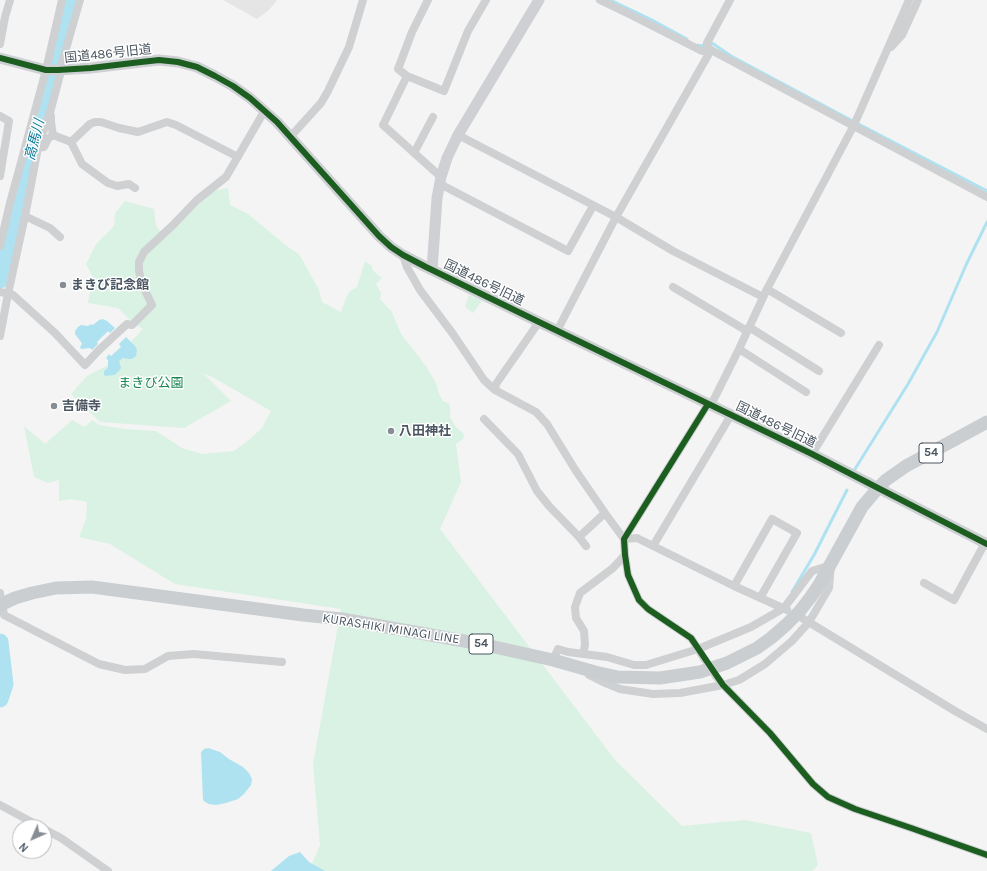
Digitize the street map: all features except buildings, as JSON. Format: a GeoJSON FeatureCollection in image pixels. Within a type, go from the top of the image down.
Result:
{"type":"FeatureCollection","features":[{"type":"Feature","properties":{"kind":"main road","name":"KURASHIKI MINAGI LINE"},"geometry":{"type":"LineString","coordinates":[[1,601],[56,588],[92,587],[342,619],[481,644],[553,660],[618,677],[676,677],[715,668],[757,648],[771,638],[786,625],[810,598],[831,565],[862,507],[878,488],[906,466],[987,422]]}},
{"type":"Feature","properties":{"kind":"street"},"geometry":{"type":"LineString","coordinates":[[0,44],[10,0]]}},
{"type":"Feature","properties":{"kind":"street"},"geometry":{"type":"LineString","coordinates":[[54,70],[62,0]]}},
{"type":"Feature","properties":{"kind":"street"},"geometry":{"type":"LineString","coordinates":[[0,246],[10,203],[54,70],[80,0]]}},
{"type":"Feature","properties":{"kind":"street"},"geometry":{"type":"LineString","coordinates":[[291,136],[321,103],[328,91],[349,47],[363,0]]}},
{"type":"Feature","properties":{"kind":"street"},"geometry":{"type":"LineString","coordinates":[[428,0],[412,32],[398,69],[407,76],[444,91],[468,31],[486,0]]}},
{"type":"Feature","properties":{"kind":"street"},"geometry":{"type":"LineString","coordinates":[[432,270],[436,198],[447,158],[458,135],[539,0]]}},
{"type":"Feature","properties":{"kind":"street"},"geometry":{"type":"LineString","coordinates":[[600,0],[632,14],[702,51],[707,51],[708,46]]}},
{"type":"Feature","properties":{"kind":"street"},"geometry":{"type":"LineString","coordinates":[[557,331],[708,46],[730,0]]}},
{"type":"Feature","properties":{"kind":"street"},"geometry":{"type":"LineString","coordinates":[[624,539],[709,405],[739,349],[767,289],[855,123],[909,0]]}},
{"type":"Feature","properties":{"kind":"street"},"geometry":{"type":"LineString","coordinates":[[886,53],[902,35],[918,0]]}},
{"type":"Feature","properties":{"kind":"street"},"geometry":{"type":"LineString","coordinates":[[708,46],[855,123],[987,196]]}},
{"type":"Feature","properties":{"kind":"street","name":"国道486号旧道"},"geometry":{"type":"LineString","coordinates":[[0,58],[54,70],[91,68],[159,60],[178,62],[215,76],[245,94],[265,110],[291,136],[378,236],[403,255],[812,454],[986,543]]}},
{"type":"Feature","properties":{"kind":"street"},"geometry":{"type":"LineString","coordinates":[[0,336],[4,293],[25,216],[38,148],[60,75],[54,70]]}},
{"type":"Feature","properties":{"kind":"street"},"geometry":{"type":"LineString","coordinates":[[407,76],[383,125],[414,153],[440,180],[568,251],[593,206]]}},
{"type":"Feature","properties":{"kind":"street"},"geometry":{"type":"LineString","coordinates":[[51,109],[53,135]]}},
{"type":"Feature","properties":{"kind":"street"},"geometry":{"type":"LineString","coordinates":[[4,293],[13,295],[55,333],[85,365],[98,350],[127,324],[132,325],[152,305],[141,282],[139,270],[139,262],[144,252],[197,200],[226,177],[265,110]]}},
{"type":"Feature","properties":{"kind":"street"},"geometry":{"type":"LineString","coordinates":[[0,116],[8,122],[0,176]]}},
{"type":"Feature","properties":{"kind":"street"},"geometry":{"type":"LineString","coordinates":[[414,153],[433,117]]}},
{"type":"Feature","properties":{"kind":"street"},"geometry":{"type":"LineString","coordinates":[[71,142],[90,124],[95,122],[138,132],[167,122],[176,125],[238,157]]}},
{"type":"Feature","properties":{"kind":"street"},"geometry":{"type":"LineString","coordinates":[[53,135],[71,142],[82,164],[108,183],[117,186],[129,184],[135,188]]}},
{"type":"Feature","properties":{"kind":"street"},"geometry":{"type":"LineString","coordinates":[[38,148],[44,147],[48,139],[53,135]]}},
{"type":"Feature","properties":{"kind":"street"},"geometry":{"type":"LineString","coordinates":[[458,135],[616,218],[673,251],[763,297]]}},
{"type":"Feature","properties":{"kind":"street"},"geometry":{"type":"LineString","coordinates":[[25,216],[50,228],[60,237]]}},
{"type":"Feature","properties":{"kind":"street"},"geometry":{"type":"LineString","coordinates":[[403,255],[407,267],[420,290],[453,334],[484,380],[495,390],[536,412],[547,424],[576,471],[624,539],[628,576],[640,600],[648,610],[691,638],[705,660]]}},
{"type":"Feature","properties":{"kind":"street"},"geometry":{"type":"LineString","coordinates":[[673,287],[819,371]]}},
{"type":"Feature","properties":{"kind":"street"},"geometry":{"type":"LineString","coordinates":[[767,289],[841,333]]}},
{"type":"Feature","properties":{"kind":"street"},"geometry":{"type":"LineString","coordinates":[[495,390],[496,384],[539,322]]}},
{"type":"Feature","properties":{"kind":"street"},"geometry":{"type":"LineString","coordinates":[[812,454],[879,346]]}},
{"type":"Feature","properties":{"kind":"street"},"geometry":{"type":"LineString","coordinates":[[739,349],[806,392]]}},
{"type":"Feature","properties":{"kind":"street"},"geometry":{"type":"LineString","coordinates":[[653,546],[731,415]]}},
{"type":"Feature","properties":{"kind":"street"},"geometry":{"type":"LineString","coordinates":[[484,419],[518,454],[537,491],[586,546]]}},
{"type":"Feature","properties":{"kind":"street"},"geometry":{"type":"LineString","coordinates":[[579,537],[605,513]]}},
{"type":"Feature","properties":{"kind":"street"},"geometry":{"type":"LineString","coordinates":[[734,586],[772,519],[797,533],[760,598]]}},
{"type":"Feature","properties":{"kind":"street"},"geometry":{"type":"LineString","coordinates":[[624,539],[637,538],[734,586],[786,609]]}},
{"type":"Feature","properties":{"kind":"street"},"geometry":{"type":"LineString","coordinates":[[924,583],[954,600],[986,543]]}},
{"type":"Feature","properties":{"kind":"street"},"geometry":{"type":"LineString","coordinates":[[583,654],[586,645],[584,631],[576,618],[575,607],[580,593],[612,568],[625,555]]}},
{"type":"Feature","properties":{"kind":"street"},"geometry":{"type":"LineString","coordinates":[[553,660],[558,648],[568,652],[607,658],[634,665],[646,665],[698,649],[751,627],[786,609],[812,571],[831,565],[828,588],[810,622],[792,641],[765,664],[739,680],[723,686],[680,693],[653,694],[620,689],[568,664]]}},
{"type":"Feature","properties":{"kind":"street"},"geometry":{"type":"LineString","coordinates":[[1,601],[4,615],[99,664],[125,670],[145,668],[168,656],[194,654],[282,662]]}},
{"type":"Feature","properties":{"kind":"street"},"geometry":{"type":"LineString","coordinates":[[802,618],[987,729]]}},
{"type":"Feature","properties":{"kind":"street"},"geometry":{"type":"LineString","coordinates":[[715,675],[723,686],[770,733],[813,784],[828,797],[855,809],[987,855]]}},
{"type":"Feature","properties":{"kind":"street"},"geometry":{"type":"LineString","coordinates":[[0,805],[26,819]]}},
{"type":"Feature","properties":{"kind":"street"},"geometry":{"type":"LineString","coordinates":[[52,833],[108,871]]}},
{"type":"Feature","properties":{"kind":"shaded area"},"geometry":{"type":"Polygon","coordinates":[[[223,0],[277,0],[269,10],[257,19],[223,0]]]}},
{"type":"Feature","properties":{"kind":"green space","name":"まきび公園"},"geometry":{"type":"Polygon","coordinates":[[[228,188],[230,205],[248,214],[288,247],[299,254],[319,290],[322,302],[341,312],[350,291],[357,287],[365,261],[372,266],[373,271],[382,278],[376,284],[381,293],[380,299],[392,312],[401,334],[426,366],[436,383],[443,401],[450,404],[450,417],[455,426],[464,434],[463,439],[456,444],[461,482],[440,529],[615,760],[682,826],[745,820],[811,833],[818,865],[812,871],[309,871],[320,845],[313,764],[341,609],[175,584],[110,544],[79,537],[86,519],[87,502],[71,499],[59,501],[59,480],[48,483],[34,477],[24,426],[45,444],[72,420],[85,427],[92,420],[99,425],[125,429],[156,431],[182,448],[202,454],[234,451],[262,428],[271,411],[203,373],[231,401],[184,428],[100,422],[71,394],[87,376],[108,365],[143,329],[134,324],[118,308],[88,303],[93,278],[86,264],[96,244],[114,226],[115,213],[125,201],[154,209],[156,226],[165,237],[208,195],[217,190],[228,188]]]}},
{"type":"Feature","properties":{"kind":"green space"},"geometry":{"type":"Polygon","coordinates":[[[469,295],[482,301],[473,313],[465,307],[469,295]]]}},
{"type":"Feature","properties":{"kind":"water"},"geometry":{"type":"Polygon","coordinates":[[[103,319],[115,328],[110,333],[108,331],[97,342],[98,344],[92,350],[90,348],[81,349],[80,347],[82,344],[75,334],[75,331],[81,325],[93,325],[99,320],[103,319]]]}},
{"type":"Feature","properties":{"kind":"water"},"geometry":{"type":"Polygon","coordinates":[[[126,337],[135,346],[137,350],[136,356],[132,359],[123,358],[119,361],[121,368],[118,372],[114,375],[105,376],[104,371],[108,368],[108,360],[106,358],[109,354],[111,356],[121,347],[119,344],[126,337]]]}},
{"type":"Feature","properties":{"kind":"water"},"geometry":{"type":"Polygon","coordinates":[[[208,748],[220,752],[243,767],[249,773],[252,779],[251,785],[238,799],[216,805],[209,804],[203,800],[201,752],[208,748]]]}},
{"type":"Feature","properties":{"kind":"water"},"geometry":{"type":"Polygon","coordinates":[[[300,852],[309,862],[325,871],[271,871],[289,856],[300,852]]]}},
{"type":"Feature","properties":{"kind":"waterway","name":"高馬川"},"geometry":{"type":"LineString","coordinates":[[0,280],[30,154],[71,0]]}},
{"type":"Feature","properties":{"kind":"waterway"},"geometry":{"type":"LineString","coordinates":[[610,0],[687,39]]}},
{"type":"Feature","properties":{"kind":"waterway"},"geometry":{"type":"LineString","coordinates":[[698,45],[700,46],[712,43],[731,56],[987,191]]}},
{"type":"Feature","properties":{"kind":"waterway"},"geometry":{"type":"LineString","coordinates":[[855,469],[908,384],[937,332],[966,265],[987,222]]}},
{"type":"Feature","properties":{"kind":"waterway"},"geometry":{"type":"LineString","coordinates":[[792,592],[814,555],[847,490]]}},
{"type":"Feature","properties":{"kind":"waterway","name":"高馬川"},"geometry":{"type":"LineString","coordinates":[[0,642],[5,684],[0,699]]}},
{"type":"Feature","properties":{"kind":"cycle path"},"geometry":{"type":"LineString","coordinates":[[0,58],[46,70],[91,68],[159,60],[178,62],[197,67],[233,86],[250,98],[277,122],[379,236],[403,255],[812,454],[987,544]]}},
{"type":"Feature","properties":{"kind":"cycle path"},"geometry":{"type":"LineString","coordinates":[[708,404],[624,539],[628,575],[639,600],[648,609],[691,638],[723,685],[770,733],[813,784],[828,797],[855,809],[987,855]]}},
{"type":"Feature","properties":{"kind":"place","name":"まきび記念館"},"geometry":{"type":"Point","coordinates":[63,285]}},
{"type":"Feature","properties":{"kind":"place","name":"吉備寺"},"geometry":{"type":"Point","coordinates":[54,406]}},
{"type":"Feature","properties":{"kind":"place","name":"八田神社"},"geometry":{"type":"Point","coordinates":[391,431]}}]}
